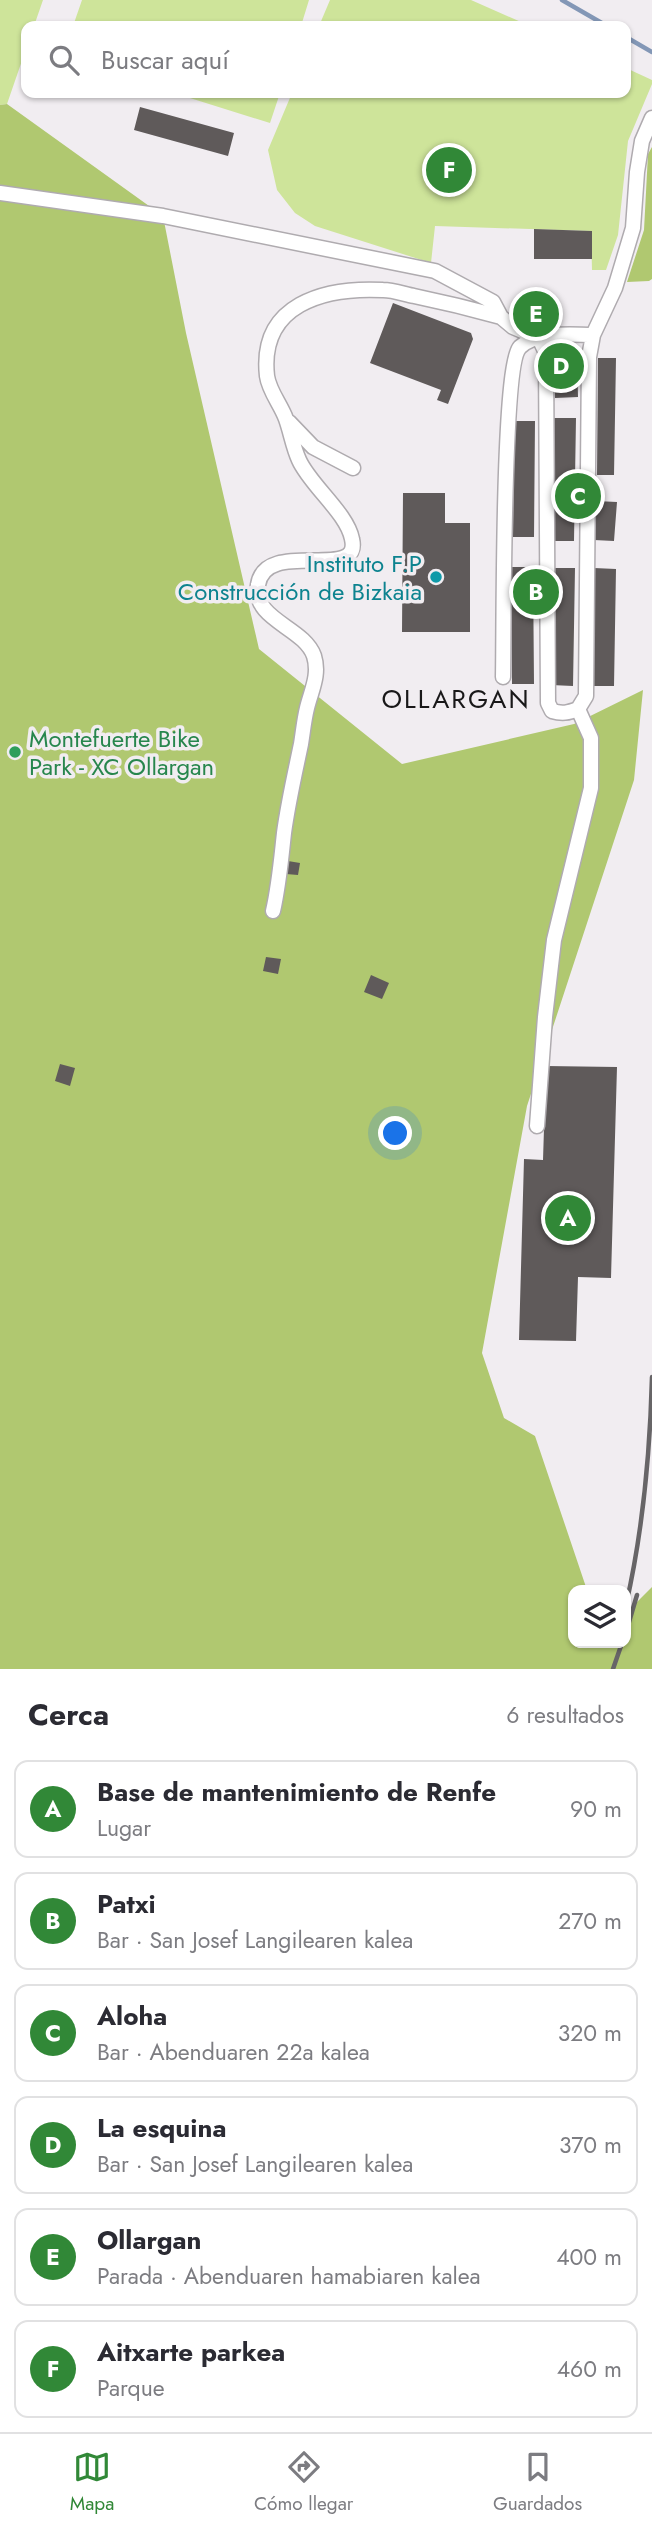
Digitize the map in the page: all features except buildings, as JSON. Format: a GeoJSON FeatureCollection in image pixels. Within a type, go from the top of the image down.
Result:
{"type":"FeatureCollection","features":[{"type":"Feature","properties":{"kind":"street"},"geometry":{"type":"LineString","coordinates":[[0,193],[163,216],[435,271],[493,302],[502,317],[513,327],[539,338],[546,353],[548,703],[552,710],[568,713],[578,709],[586,696],[589,357],[593,335],[615,288],[633,228],[640,151],[652,118]]}},
{"type":"Feature","properties":{"kind":"street"},"geometry":{"type":"LineString","coordinates":[[273,911],[281,880],[284,834],[307,707],[316,687],[314,656],[300,638],[265,611],[258,598],[258,584],[263,571],[274,563],[301,559],[334,561],[345,558],[350,553],[353,541],[348,527],[300,462],[286,418],[267,379],[268,345],[275,328],[297,304],[343,291],[384,290],[502,317]]}},
{"type":"Feature","properties":{"kind":"street"},"geometry":{"type":"LineString","coordinates":[[503,677],[508,407],[514,359],[520,347],[539,338],[593,335]]}},
{"type":"Feature","properties":{"kind":"street"},"geometry":{"type":"LineString","coordinates":[[286,418],[313,447],[353,468]]}},
{"type":"Feature","properties":{"kind":"street"},"geometry":{"type":"LineString","coordinates":[[537,1126],[554,940],[591,788],[591,738],[578,709]]}},
{"type":"Feature","properties":{"kind":"green space"},"geometry":{"type":"Polygon","coordinates":[[[0,0],[43,0],[36,21],[21,21],[21,63],[7,104],[0,105],[0,0]]]}},
{"type":"Feature","properties":{"kind":"green space"},"geometry":{"type":"Polygon","coordinates":[[[82,0],[309,0],[303,21],[75,21],[82,0]]]}},
{"type":"Feature","properties":{"kind":"green space"},"geometry":{"type":"Polygon","coordinates":[[[330,0],[471,0],[519,21],[321,21],[330,0]]]}},
{"type":"Feature","properties":{"kind":"green space"},"geometry":{"type":"Polygon","coordinates":[[[631,70],[652,80],[628,141],[618,235],[606,270],[592,270],[591,231],[435,226],[431,263],[315,226],[295,213],[277,190],[268,150],[290,98],[631,98],[631,70]]]}},
{"type":"Feature","properties":{"kind":"green space"},"geometry":{"type":"Polygon","coordinates":[[[190,98],[278,98],[270,123],[190,98]]]}},
{"type":"Feature","properties":{"kind":"green space"},"geometry":{"type":"Polygon","coordinates":[[[7,104],[163,216],[186,333],[259,649],[402,764],[574,724],[643,690],[634,780],[527,1106],[482,1353],[504,1418],[535,1436],[585,1585],[568,1585],[568,1648],[631,1648],[631,1608],[652,1587],[652,1669],[0,1669],[0,105],[7,104]]]}},
{"type":"Feature","properties":{"kind":"green space"},"geometry":{"type":"Polygon","coordinates":[[[652,147],[652,279],[627,282],[644,230],[648,154],[652,147]]]}},
{"type":"Feature","properties":{"kind":"waterway"},"geometry":{"type":"LineString","coordinates":[[562,0],[598,21]]}},
{"type":"Feature","properties":{"kind":"waterway"},"geometry":{"type":"LineString","coordinates":[[631,40],[652,52]]}},
{"type":"Feature","properties":{"kind":"railway"},"geometry":{"type":"LineString","coordinates":[[630,1585],[645,1492],[652,1377]]}},
{"type":"Feature","properties":{"kind":"railway"},"geometry":{"type":"LineString","coordinates":[[631,1615],[637,1595]]}},
{"type":"Feature","properties":{"kind":"railway"},"geometry":{"type":"LineString","coordinates":[[613,1669],[620,1648]]}},
{"type":"Feature","properties":{"kind":"place","name":"Aitxarte parkea"},"geometry":{"type":"Point","coordinates":[449,170]}},
{"type":"Feature","properties":{"kind":"place","name":"Ollargan"},"geometry":{"type":"Point","coordinates":[536,314]}},
{"type":"Feature","properties":{"kind":"place","name":"La esquina"},"geometry":{"type":"Point","coordinates":[561,366]}},
{"type":"Feature","properties":{"kind":"place","name":"Aloha"},"geometry":{"type":"Point","coordinates":[578,496]}},
{"type":"Feature","properties":{"kind":"place","name":"Instituto F.P Construcción de Bizkaia"},"geometry":{"type":"Point","coordinates":[436,577]}},
{"type":"Feature","properties":{"kind":"place","name":"Patxi"},"geometry":{"type":"Point","coordinates":[536,592]}},
{"type":"Feature","properties":{"kind":"place","name":"Montefuerte Bike Park - XC Ollargan"},"geometry":{"type":"Point","coordinates":[15,752]}},
{"type":"Feature","properties":{"kind":"place","name":"Base de mantenimiento de Renfe"},"geometry":{"type":"Point","coordinates":[568,1218]}},
{"type":"Feature","properties":{"kind":"district","name":"OLLARGAN"},"geometry":{"type":"Point","coordinates":[456,699]}}]}
